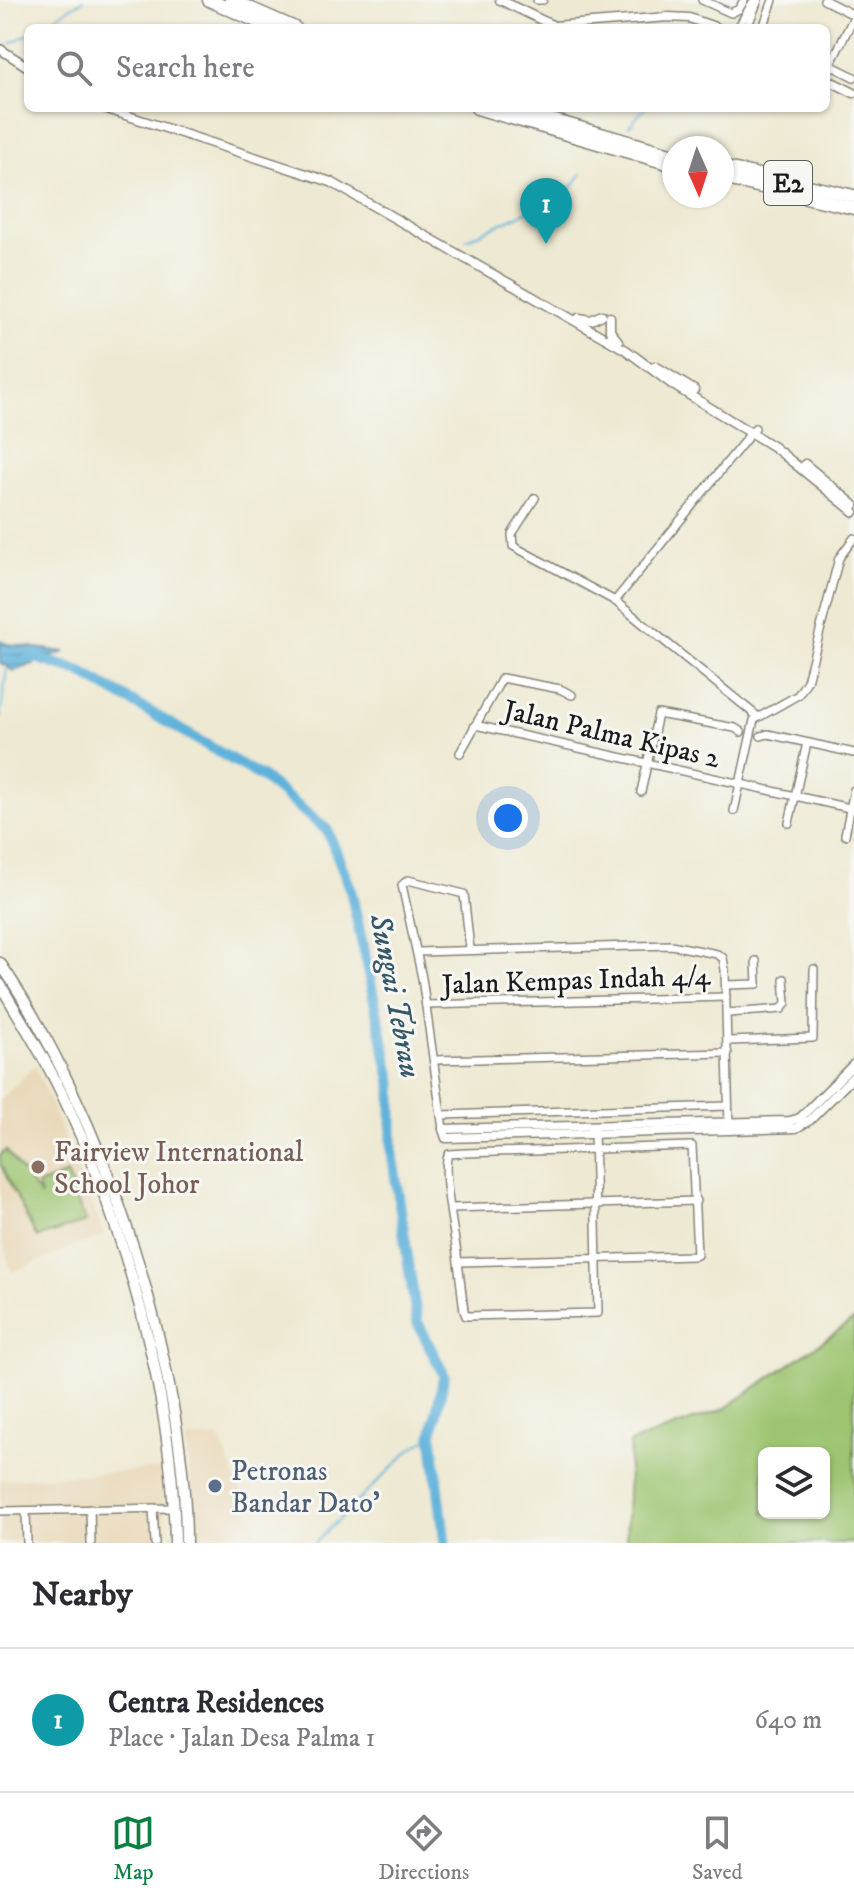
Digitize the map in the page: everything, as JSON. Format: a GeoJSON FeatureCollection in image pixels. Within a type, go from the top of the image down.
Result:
{"type":"FeatureCollection","features":[{"type":"Feature","properties":{"kind":"highway"},"geometry":{"type":"LineString","coordinates":[[209,0],[263,24]]}},
{"type":"Feature","properties":{"kind":"highway"},"geometry":{"type":"LineString","coordinates":[[231,0],[286,24]]}},
{"type":"Feature","properties":{"kind":"highway"},"geometry":{"type":"LineString","coordinates":[[491,112],[662,162]]}},
{"type":"Feature","properties":{"kind":"highway"},"geometry":{"type":"LineString","coordinates":[[524,112],[662,152]]}},
{"type":"Feature","properties":{"kind":"highway","name":"E2"},"geometry":{"type":"LineString","coordinates":[[734,170],[854,196]]}},
{"type":"Feature","properties":{"kind":"highway","name":"E2"},"geometry":{"type":"LineString","coordinates":[[734,181],[854,208]]}},
{"type":"Feature","properties":{"kind":"highway"},"geometry":{"type":"LineString","coordinates":[[758,187],[793,202],[854,215]]}},
{"type":"Feature","properties":{"kind":"main road"},"geometry":{"type":"LineString","coordinates":[[0,963],[55,1052],[116,1226],[138,1304],[168,1452],[175,1543]]}},
{"type":"Feature","properties":{"kind":"main road"},"geometry":{"type":"LineString","coordinates":[[0,984],[65,1087],[127,1231],[152,1317],[184,1481],[186,1543]]}},
{"type":"Feature","properties":{"kind":"street"},"geometry":{"type":"LineString","coordinates":[[500,0],[550,24]]}},
{"type":"Feature","properties":{"kind":"street"},"geometry":{"type":"LineString","coordinates":[[702,0],[731,13],[739,9],[744,0]]}},
{"type":"Feature","properties":{"kind":"street"},"geometry":{"type":"LineString","coordinates":[[747,24],[756,0]]}},
{"type":"Feature","properties":{"kind":"street"},"geometry":{"type":"LineString","coordinates":[[764,24],[773,0]]}},
{"type":"Feature","properties":{"kind":"street"},"geometry":{"type":"LineString","coordinates":[[824,0],[854,16],[830,60]]}},
{"type":"Feature","properties":{"kind":"street"},"geometry":{"type":"LineString","coordinates":[[579,24],[668,17],[689,18],[706,24]]}},
{"type":"Feature","properties":{"kind":"street"},"geometry":{"type":"LineString","coordinates":[[742,24],[748,18]]}},
{"type":"Feature","properties":{"kind":"street"},"geometry":{"type":"LineString","coordinates":[[0,49],[24,64]]}},
{"type":"Feature","properties":{"kind":"street"},"geometry":{"type":"LineString","coordinates":[[830,65],[854,77]]}},
{"type":"Feature","properties":{"kind":"street"},"geometry":{"type":"LineString","coordinates":[[830,81],[854,93]]}},
{"type":"Feature","properties":{"kind":"street"},"geometry":{"type":"LineString","coordinates":[[116,112],[331,182],[626,350],[753,430],[854,505]]}},
{"type":"Feature","properties":{"kind":"street"},"geometry":{"type":"LineString","coordinates":[[563,312],[586,320],[606,316],[610,331],[626,350]]}},
{"type":"Feature","properties":{"kind":"street"},"geometry":{"type":"LineString","coordinates":[[753,430],[854,512]]}},
{"type":"Feature","properties":{"kind":"street"},"geometry":{"type":"LineString","coordinates":[[615,601],[753,430]]}},
{"type":"Feature","properties":{"kind":"street"},"geometry":{"type":"LineString","coordinates":[[535,498],[512,534],[513,546],[615,601],[757,716]]}},
{"type":"Feature","properties":{"kind":"street"},"geometry":{"type":"LineString","coordinates":[[734,811],[757,716],[798,695],[807,681],[839,558],[854,538]]}},
{"type":"Feature","properties":{"kind":"street"},"geometry":{"type":"LineString","coordinates":[[460,753],[502,678],[560,689],[572,695]]}},
{"type":"Feature","properties":{"kind":"street"},"geometry":{"type":"LineString","coordinates":[[641,792],[658,714],[735,728],[741,732]]}},
{"type":"Feature","properties":{"kind":"street","name":"Jalan Palma Kipas 2"},"geometry":{"type":"LineString","coordinates":[[475,725],[852,809]]}},
{"type":"Feature","properties":{"kind":"street"},"geometry":{"type":"LineString","coordinates":[[761,736],[768,734],[854,753]]}},
{"type":"Feature","properties":{"kind":"street"},"geometry":{"type":"LineString","coordinates":[[789,823],[807,743]]}},
{"type":"Feature","properties":{"kind":"street"},"geometry":{"type":"LineString","coordinates":[[845,835],[854,790]]}},
{"type":"Feature","properties":{"kind":"street"},"geometry":{"type":"LineString","coordinates":[[470,949],[464,894],[408,880],[402,885],[418,952],[446,1138],[594,1135],[800,1118],[854,1064]]}},
{"type":"Feature","properties":{"kind":"street"},"geometry":{"type":"LineString","coordinates":[[418,952],[671,945],[717,954],[723,958],[728,1013],[729,1126]]}},
{"type":"Feature","properties":{"kind":"street"},"geometry":{"type":"LineString","coordinates":[[726,985],[757,984],[756,961]]}},
{"type":"Feature","properties":{"kind":"street"},"geometry":{"type":"LineString","coordinates":[[728,1041],[813,1038],[814,969]]}},
{"type":"Feature","properties":{"kind":"street"},"geometry":{"type":"LineString","coordinates":[[728,1013],[782,1009],[786,1003],[784,979]]}},
{"type":"Feature","properties":{"kind":"street","name":"Jalan Kempas Indah 4/4"},"geometry":{"type":"LineString","coordinates":[[426,1005],[726,997]]}},
{"type":"Feature","properties":{"kind":"street"},"geometry":{"type":"LineString","coordinates":[[434,1060],[728,1053]]}},
{"type":"Feature","properties":{"kind":"street"},"geometry":{"type":"LineString","coordinates":[[443,1129],[594,1125],[802,1126],[854,1076]]}},
{"type":"Feature","properties":{"kind":"street"},"geometry":{"type":"LineString","coordinates":[[441,1115],[728,1106]]}},
{"type":"Feature","properties":{"kind":"street"},"geometry":{"type":"LineString","coordinates":[[458,1262],[597,1259],[697,1255],[692,1146],[594,1149],[454,1153],[444,1160],[464,1311],[471,1318],[598,1313],[597,1259],[595,1204],[594,1149],[594,1125]]}},
{"type":"Feature","properties":{"kind":"street"},"geometry":{"type":"LineString","coordinates":[[452,1208],[696,1201]]}},
{"type":"Feature","properties":{"kind":"street"},"geometry":{"type":"LineString","coordinates":[[153,1508],[155,1543]]}},
{"type":"Feature","properties":{"kind":"street"},"geometry":{"type":"LineString","coordinates":[[0,1511],[173,1508]]}},
{"type":"Feature","properties":{"kind":"street"},"geometry":{"type":"LineString","coordinates":[[90,1509],[91,1543]]}},
{"type":"Feature","properties":{"kind":"street"},"geometry":{"type":"LineString","coordinates":[[26,1511],[27,1543]]}},
{"type":"Feature","properties":{"kind":"shaded area","name":"Fairview International School Johor"},"geometry":{"type":"Polygon","coordinates":[[[35,1065],[104,1235],[12,1272],[0,1234],[0,1100],[35,1065]]]}},
{"type":"Feature","properties":{"kind":"shaded area"},"geometry":{"type":"Polygon","coordinates":[[[219,1437],[257,1531],[196,1535],[186,1439],[219,1437]]]}},
{"type":"Feature","properties":{"kind":"shaded area"},"geometry":{"type":"Polygon","coordinates":[[[162,1469],[166,1543],[0,1543],[0,1480],[162,1469]]]}},
{"type":"Feature","properties":{"kind":"green space"},"geometry":{"type":"Polygon","coordinates":[[[6,1150],[41,1197],[37,1185],[67,1174],[73,1189],[52,1197],[73,1191],[86,1222],[37,1238],[0,1164],[0,1155],[6,1150]]]}},
{"type":"Feature","properties":{"kind":"green space"},"geometry":{"type":"Polygon","coordinates":[[[854,1320],[854,1543],[626,1543],[630,1443],[724,1409],[854,1320]]]}},
{"type":"Feature","properties":{"kind":"water"},"geometry":{"type":"Polygon","coordinates":[[[0,641],[65,652],[14,671],[0,663],[0,641]]]}},
{"type":"Feature","properties":{"kind":"waterway"},"geometry":{"type":"LineString","coordinates":[[44,24],[83,0]]}},
{"type":"Feature","properties":{"kind":"waterway"},"geometry":{"type":"LineString","coordinates":[[11,43],[24,36]]}},
{"type":"Feature","properties":{"kind":"waterway"},"geometry":{"type":"LineString","coordinates":[[629,126],[641,112]]}},
{"type":"Feature","properties":{"kind":"waterway"},"geometry":{"type":"LineString","coordinates":[[467,239],[568,193],[582,173]]}},
{"type":"Feature","properties":{"kind":"waterway","name":"Sungai Tebrau"},"geometry":{"type":"LineString","coordinates":[[30,656],[79,671],[262,777],[327,830],[350,887],[392,1083],[392,1153],[417,1321],[444,1375],[432,1436],[445,1543]]}},
{"type":"Feature","properties":{"kind":"waterway"},"geometry":{"type":"LineString","coordinates":[[0,718],[7,668]]}},
{"type":"Feature","properties":{"kind":"waterway"},"geometry":{"type":"LineString","coordinates":[[315,1543],[411,1449],[432,1436]]}},
{"type":"Feature","properties":{"kind":"place","name":"Centra Residences"},"geometry":{"type":"Point","coordinates":[546,244]}},
{"type":"Feature","properties":{"kind":"place","name":"Fairview International School Johor"},"geometry":{"type":"Point","coordinates":[38,1167]}},
{"type":"Feature","properties":{"kind":"place","name":"Petronas Bandar Dato'"},"geometry":{"type":"Point","coordinates":[215,1486]}}]}
